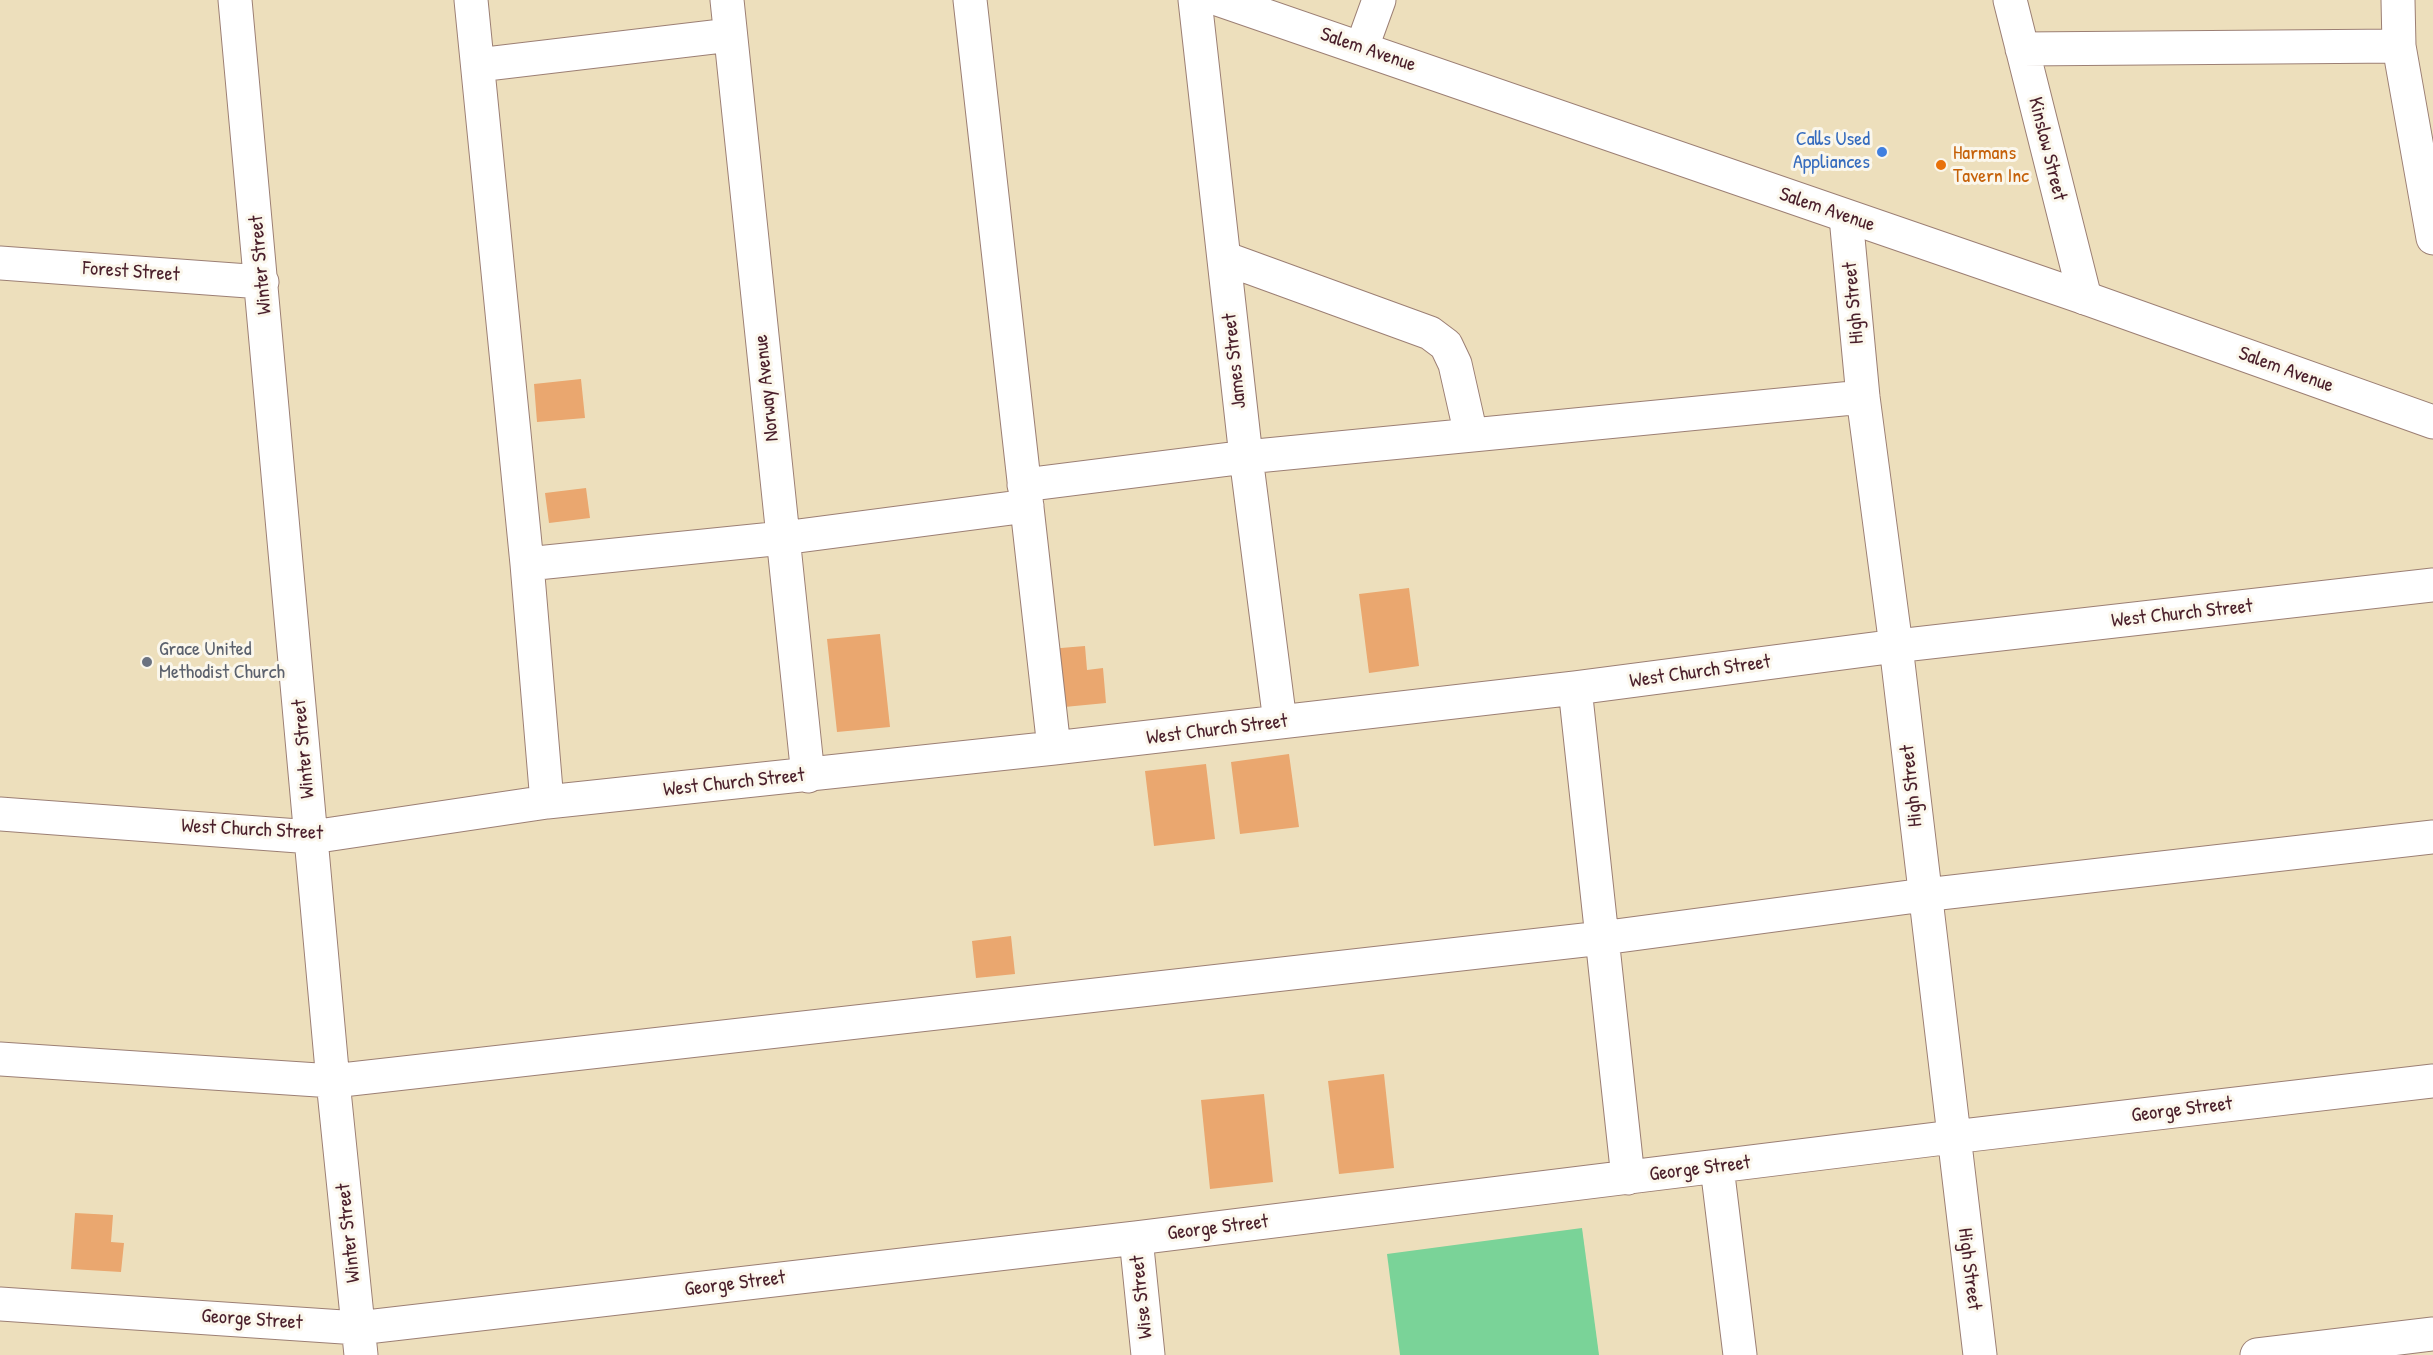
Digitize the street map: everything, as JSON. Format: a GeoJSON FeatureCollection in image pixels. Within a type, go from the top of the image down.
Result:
{"type":"FeatureCollection","features":[{"type":"Feature","properties":{"kind":"street"},"geometry":{"type":"LineString","coordinates":[[226,0],[235,0]]}},
{"type":"Feature","properties":{"kind":"street","name":"Winter Street"},"geometry":{"type":"LineString","coordinates":[[235,0],[333,1081],[360,1341]]}},
{"type":"Feature","properties":{"kind":"street"},"geometry":{"type":"LineString","coordinates":[[471,0],[527,564],[547,802]]}},
{"type":"Feature","properties":{"kind":"street","name":"Norway Avenue"},"geometry":{"type":"LineString","coordinates":[[727,0],[808,776]]}},
{"type":"Feature","properties":{"kind":"street"},"geometry":{"type":"LineString","coordinates":[[970,0],[1054,748]]}},
{"type":"Feature","properties":{"kind":"street","name":"James Street"},"geometry":{"type":"LineString","coordinates":[[1195,0],[1246,457],[1280,722]]}},
{"type":"Feature","properties":{"kind":"street","name":"Salem Avenue"},"geometry":{"type":"LineString","coordinates":[[1220,0],[1362,47],[1846,217],[2085,298],[2433,422]]}},
{"type":"Feature","properties":{"kind":"street"},"geometry":{"type":"LineString","coordinates":[[1362,47],[1378,0]]}},
{"type":"Feature","properties":{"kind":"street","name":"Kinslow Street"},"geometry":{"type":"LineString","coordinates":[[2010,0],[2085,298]]}},
{"type":"Feature","properties":{"kind":"street"},"geometry":{"type":"LineString","coordinates":[[2398,0],[2398,46],[2433,238]]}},
{"type":"Feature","properties":{"kind":"street"},"geometry":{"type":"LineString","coordinates":[[478,65],[730,35]]}},
{"type":"Feature","properties":{"kind":"street"},"geometry":{"type":"LineString","coordinates":[[2022,49],[2398,46]]}},
{"type":"Feature","properties":{"kind":"street","name":"High Street"},"geometry":{"type":"LineString","coordinates":[[1846,217],[1863,397],[1896,646],[1952,1137],[1980,1355]]}},
{"type":"Feature","properties":{"kind":"street"},"geometry":{"type":"LineString","coordinates":[[1224,258],[1430,333],[1446,345],[1455,364],[1471,435]]}},
{"type":"Feature","properties":{"kind":"street","name":"Forest Street"},"geometry":{"type":"LineString","coordinates":[[0,263],[262,282]]}},
{"type":"Feature","properties":{"kind":"street"},"geometry":{"type":"LineString","coordinates":[[527,564],[783,538],[1246,457],[1863,397]]}},
{"type":"Feature","properties":{"kind":"street","name":"West Church Street"},"geometry":{"type":"LineString","coordinates":[[0,814],[312,837],[547,802],[808,776],[1280,722],[1575,688],[1896,646],[2433,585]]}},
{"type":"Feature","properties":{"kind":"street"},"geometry":{"type":"LineString","coordinates":[[1575,688],[1628,1178]]}},
{"type":"Feature","properties":{"kind":"street"},"geometry":{"type":"LineString","coordinates":[[0,1059],[333,1081],[1602,938],[1924,896],[2433,837]]}},
{"type":"Feature","properties":{"kind":"street","name":"George Street"},"geometry":{"type":"LineString","coordinates":[[0,1304],[360,1341],[1136,1238],[1952,1137],[2433,1081]]}},
{"type":"Feature","properties":{"kind":"street"},"geometry":{"type":"LineString","coordinates":[[1717,1167],[1740,1355]]}},
{"type":"Feature","properties":{"kind":"street","name":"Wise Street"},"geometry":{"type":"LineString","coordinates":[[1136,1238],[1149,1355]]}},
{"type":"Feature","properties":{"kind":"street"},"geometry":{"type":"LineString","coordinates":[[2257,1355],[2433,1334]]}},
{"type":"Feature","properties":{"kind":"green space"},"geometry":{"type":"Polygon","coordinates":[[[1582,1228],[1599,1355],[1400,1355],[1387,1254],[1582,1228]]]}},
{"type":"Feature","properties":{"kind":"building"},"geometry":{"type":"Polygon","coordinates":[[[581,379],[585,418],[537,422],[534,384],[581,379]]]}},
{"type":"Feature","properties":{"kind":"building"},"geometry":{"type":"Polygon","coordinates":[[[586,488],[590,518],[549,523],[545,493],[586,488]]]}},
{"type":"Feature","properties":{"kind":"building"},"geometry":{"type":"Polygon","coordinates":[[[1409,588],[1419,666],[1369,673],[1359,594],[1409,588]]]}},
{"type":"Feature","properties":{"kind":"building"},"geometry":{"type":"Polygon","coordinates":[[[880,634],[890,727],[837,732],[827,639],[880,634]]]}},
{"type":"Feature","properties":{"kind":"building"},"geometry":{"type":"Polygon","coordinates":[[[1085,646],[1087,670],[1103,668],[1106,703],[1054,708],[1049,649],[1085,646]]]}},
{"type":"Feature","properties":{"kind":"building"},"geometry":{"type":"Polygon","coordinates":[[[1289,754],[1299,827],[1240,834],[1231,762],[1289,754]]]}},
{"type":"Feature","properties":{"kind":"building"},"geometry":{"type":"Polygon","coordinates":[[[1206,764],[1215,839],[1154,846],[1145,771],[1206,764]]]}},
{"type":"Feature","properties":{"kind":"building"},"geometry":{"type":"Polygon","coordinates":[[[1011,936],[1015,974],[976,978],[972,941],[1011,936]]]}},
{"type":"Feature","properties":{"kind":"building"},"geometry":{"type":"Polygon","coordinates":[[[1384,1074],[1394,1168],[1339,1174],[1328,1081],[1384,1074]]]}},
{"type":"Feature","properties":{"kind":"building"},"geometry":{"type":"Polygon","coordinates":[[[1264,1094],[1273,1182],[1210,1189],[1201,1100],[1264,1094]]]}},
{"type":"Feature","properties":{"kind":"building"},"geometry":{"type":"Polygon","coordinates":[[[75,1213],[113,1215],[111,1242],[124,1243],[121,1272],[71,1269],[75,1213]]]}},
{"type":"Feature","properties":{"kind":"place","name":"Calls Used Appliances"},"geometry":{"type":"Point","coordinates":[1882,152]}},
{"type":"Feature","properties":{"kind":"place","name":"Harmans Tavern Inc"},"geometry":{"type":"Point","coordinates":[1941,165]}},
{"type":"Feature","properties":{"kind":"place","name":"Grace United Methodist Church"},"geometry":{"type":"Point","coordinates":[147,662]}}]}
